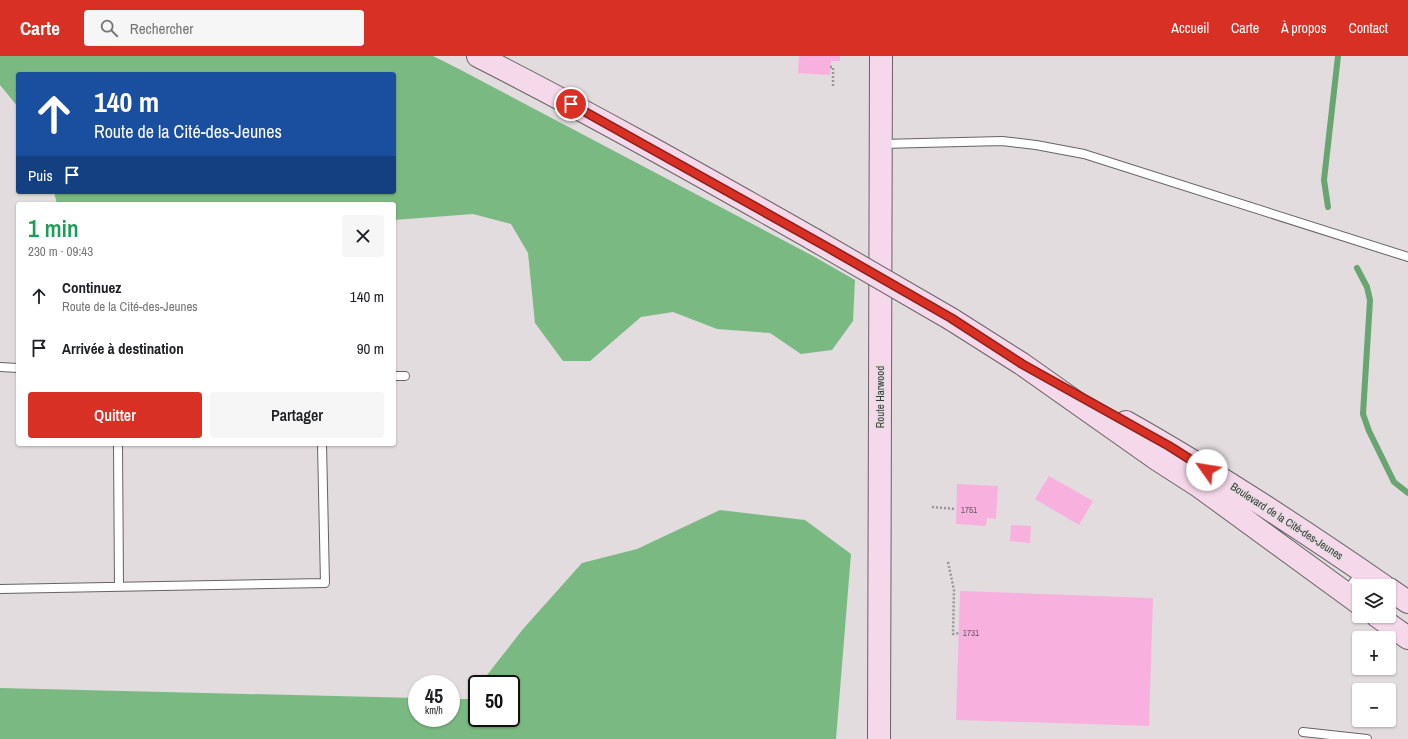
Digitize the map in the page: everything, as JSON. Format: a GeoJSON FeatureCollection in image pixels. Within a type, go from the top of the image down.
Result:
{"type":"FeatureCollection","features":[{"type":"Feature","properties":{"kind":"main road","name":"Boulevard de la Cité-des-Jeunes"},"geometry":{"type":"LineString","coordinates":[[478,56],[597,119],[813,239],[951,318],[1022,364],[1200,487],[1352,598]]}},
{"type":"Feature","properties":{"kind":"main road","name":"Route Harwood"},"geometry":{"type":"LineString","coordinates":[[879,739],[881,56]]}},
{"type":"Feature","properties":{"kind":"main road","name":"Boulevard de la Cité-des-Jeunes"},"geometry":{"type":"LineString","coordinates":[[1022,364],[1175,450],[1258,502],[1374,579]]}},
{"type":"Feature","properties":{"kind":"main road"},"geometry":{"type":"LineString","coordinates":[[1396,594],[1408,602]]}},
{"type":"Feature","properties":{"kind":"main road"},"geometry":{"type":"LineString","coordinates":[[1387,623],[1408,638]]}},
{"type":"Feature","properties":{"kind":"lane"},"geometry":{"type":"LineString","coordinates":[[881,144],[1002,141],[1036,145],[1084,154],[1408,258]]}},
{"type":"Feature","properties":{"kind":"lane"},"geometry":{"type":"LineString","coordinates":[[0,367],[16,368]]}},
{"type":"Feature","properties":{"kind":"lane"},"geometry":{"type":"LineString","coordinates":[[396,376],[405,376]]}},
{"type":"Feature","properties":{"kind":"lane"},"geometry":{"type":"LineString","coordinates":[[118,446],[119,587]]}},
{"type":"Feature","properties":{"kind":"lane"},"geometry":{"type":"LineString","coordinates":[[0,589],[325,583],[322,446]]}},
{"type":"Feature","properties":{"kind":"lane"},"geometry":{"type":"LineString","coordinates":[[1359,579],[1362,571]]}},
{"type":"Feature","properties":{"kind":"lane"},"geometry":{"type":"LineString","coordinates":[[1303,732],[1367,739]]}},
{"type":"Feature","properties":{"kind":"path"},"geometry":{"type":"LineString","coordinates":[[830,67],[833,67],[833,88]]}},
{"type":"Feature","properties":{"kind":"path"},"geometry":{"type":"LineString","coordinates":[[932,507],[956,508]]}},
{"type":"Feature","properties":{"kind":"path"},"geometry":{"type":"LineString","coordinates":[[948,562],[954,590],[953,634],[958,633]]}},
{"type":"Feature","properties":{"kind":"green space"},"geometry":{"type":"Polygon","coordinates":[[[0,56],[433,56],[813,256],[855,280],[853,321],[832,350],[801,354],[770,333],[717,329],[673,312],[641,317],[590,361],[563,361],[535,323],[528,253],[511,224],[473,214],[396,220],[396,202],[56,202],[54,194],[396,194],[396,72],[16,72],[16,105],[0,85],[0,56]]]}},
{"type":"Feature","properties":{"kind":"green space"},"geometry":{"type":"Polygon","coordinates":[[[720,510],[805,520],[851,554],[836,739],[0,739],[0,688],[408,698],[408,727],[460,727],[460,699],[468,699],[468,727],[520,727],[520,675],[487,675],[523,629],[582,563],[637,549],[720,510]]]}},
{"type":"Feature","properties":{"kind":"building"},"geometry":{"type":"Polygon","coordinates":[[[799,56],[840,56],[840,61],[831,61],[830,75],[798,73],[799,56]]]}},
{"type":"Feature","properties":{"kind":"building"},"geometry":{"type":"Polygon","coordinates":[[[1049,476],[1093,501],[1079,525],[1035,499],[1049,476]]]}},
{"type":"Feature","properties":{"kind":"building"},"geometry":{"type":"Polygon","coordinates":[[[957,484],[998,486],[996,519],[987,518],[986,526],[956,524],[957,484]]]}},
{"type":"Feature","properties":{"kind":"building"},"geometry":{"type":"Polygon","coordinates":[[[1011,525],[1031,526],[1030,543],[1010,541],[1011,525]]]}},
{"type":"Feature","properties":{"kind":"building"},"geometry":{"type":"Polygon","coordinates":[[[960,591],[1153,598],[1149,726],[956,720],[960,591]]]}},
{"type":"Feature","properties":{"kind":"waterway"},"geometry":{"type":"LineString","coordinates":[[1328,207],[1324,180],[1338,56]]}},
{"type":"Feature","properties":{"kind":"waterway"},"geometry":{"type":"LineString","coordinates":[[1357,268],[1367,287],[1370,300],[1363,414],[1369,431],[1394,482],[1408,493]]}},
{"type":"Feature","properties":{"kind":"route"},"geometry":{"type":"LineString","coordinates":[[571,104],[657,151],[951,318],[1022,364],[1169,446],[1207,470]]}}]}
